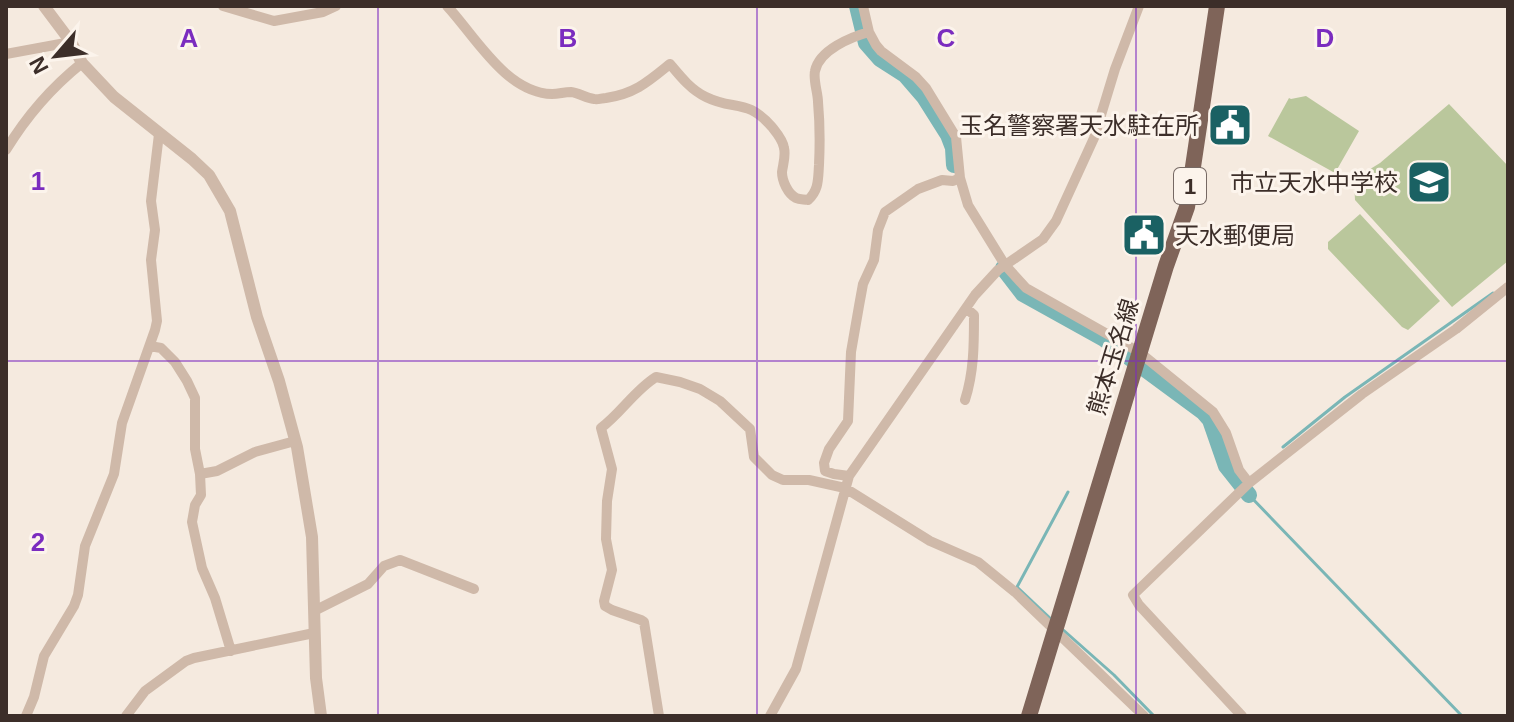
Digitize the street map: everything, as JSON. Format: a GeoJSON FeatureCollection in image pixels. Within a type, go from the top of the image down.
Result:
{"type":"FeatureCollection","features":[{"type":"Feature","properties":{"kind":"main road","name":"熊本玉名線"},"geometry":{"type":"LineString","coordinates":[[1029,716],[1136,362],[1187,207],[1217,6]]}},
{"type":"Feature","properties":{"kind":"street"},"geometry":{"type":"LineString","coordinates":[[44,6],[71,42],[82,63],[114,97],[209,175],[230,211],[257,317],[295,441],[312,537],[316,678],[321,716]]}},
{"type":"Feature","properties":{"kind":"street"},"geometry":{"type":"LineString","coordinates":[[223,6],[274,21],[323,12],[336,6]]}},
{"type":"Feature","properties":{"kind":"street"},"geometry":{"type":"LineString","coordinates":[[447,6],[493,61],[516,82],[536,91],[552,94],[567,92],[594,99],[619,96],[634,91],[670,64],[694,90],[706,98],[746,106],[760,113],[784,145],[782,174],[787,189],[795,198],[808,200],[816,193],[818,182],[820,137],[815,71],[834,47],[867,33]]}},
{"type":"Feature","properties":{"kind":"street"},"geometry":{"type":"LineString","coordinates":[[863,6],[867,33],[881,51],[926,88],[956,137],[958,178],[968,205],[1003,267],[1026,288],[1213,412],[1226,433],[1245,487]]}},
{"type":"Feature","properties":{"kind":"street"},"geometry":{"type":"LineString","coordinates":[[770,716],[796,669],[849,476],[975,295],[1003,267],[1043,239],[1056,221],[1094,138],[1139,6]]}},
{"type":"Feature","properties":{"kind":"street"},"geometry":{"type":"LineString","coordinates":[[6,54],[71,42]]}},
{"type":"Feature","properties":{"kind":"street"},"geometry":{"type":"LineString","coordinates":[[6,150],[20,127],[63,78],[82,63]]}},
{"type":"Feature","properties":{"kind":"street"},"geometry":{"type":"LineString","coordinates":[[26,716],[44,656],[78,595],[85,546],[114,474],[122,423],[157,321],[151,260],[155,230],[151,201],[159,134]]}},
{"type":"Feature","properties":{"kind":"street"},"geometry":{"type":"LineString","coordinates":[[849,476],[825,471],[824,463],[829,449],[848,421],[851,352],[863,284],[874,260],[878,230],[885,212],[918,189],[958,178]]}},
{"type":"Feature","properties":{"kind":"street"},"geometry":{"type":"LineString","coordinates":[[1242,716],[1133,595],[1245,487],[1362,394],[1456,329],[1508,287]]}},
{"type":"Feature","properties":{"kind":"street"},"geometry":{"type":"LineString","coordinates":[[965,400],[974,352],[974,315],[966,308]]}},
{"type":"Feature","properties":{"kind":"street"},"geometry":{"type":"LineString","coordinates":[[150,346],[161,348],[175,362],[195,398],[195,449],[201,495],[195,505],[192,522],[202,568],[231,651]]}},
{"type":"Feature","properties":{"kind":"street"},"geometry":{"type":"LineString","coordinates":[[659,716],[644,622],[605,606],[612,570],[606,539],[612,469],[601,428],[656,377],[700,389],[720,401],[750,429],[754,457],[772,475],[783,480],[809,480],[845,488],[930,541],[978,562],[1015,592],[1057,619],[1144,716]]}},
{"type":"Feature","properties":{"kind":"street"},"geometry":{"type":"LineString","coordinates":[[200,474],[217,471],[255,452],[295,441]]}},
{"type":"Feature","properties":{"kind":"street"},"geometry":{"type":"LineString","coordinates":[[314,611],[368,584],[384,566],[400,560],[474,589]]}},
{"type":"Feature","properties":{"kind":"street"},"geometry":{"type":"LineString","coordinates":[[126,716],[145,691],[186,661],[314,633]]}},
{"type":"Feature","properties":{"kind":"green space"},"geometry":{"type":"Polygon","coordinates":[[[1306,96],[1359,131],[1335,173],[1268,136],[1289,98],[1306,96]]]}},
{"type":"Feature","properties":{"kind":"green space"},"geometry":{"type":"Polygon","coordinates":[[[1449,104],[1508,166],[1508,261],[1452,307],[1355,200],[1354,179],[1380,163],[1449,104]]]}},
{"type":"Feature","properties":{"kind":"green space"},"geometry":{"type":"Polygon","coordinates":[[[1360,214],[1440,301],[1408,330],[1328,249],[1328,242],[1360,214]]]}},
{"type":"Feature","properties":{"kind":"waterway"},"geometry":{"type":"LineString","coordinates":[[857,6],[866,43],[880,59],[905,75],[924,97],[948,135],[954,165]]}},
{"type":"Feature","properties":{"kind":"waterway"},"geometry":{"type":"LineString","coordinates":[[1003,268],[1023,294],[1104,339],[1203,412],[1210,420],[1226,466],[1249,495]]}},
{"type":"Feature","properties":{"kind":"waterway"},"geometry":{"type":"LineString","coordinates":[[1283,447],[1345,397],[1493,293]]}},
{"type":"Feature","properties":{"kind":"waterway"},"geometry":{"type":"LineString","coordinates":[[1052,620],[1017,587],[1068,492]]}},
{"type":"Feature","properties":{"kind":"waterway"},"geometry":{"type":"LineString","coordinates":[[1249,495],[1462,716]]}},
{"type":"Feature","properties":{"kind":"waterway"},"geometry":{"type":"LineString","coordinates":[[1061,628],[1154,716]]}},
{"type":"Feature","properties":{"kind":"place","name":"玉名警察署天水駐在所"},"geometry":{"type":"Point","coordinates":[1230,125]}},
{"type":"Feature","properties":{"kind":"place","name":"市立天水中学校"},"geometry":{"type":"Point","coordinates":[1429,182]}},
{"type":"Feature","properties":{"kind":"place","name":"天水郵便局"},"geometry":{"type":"Point","coordinates":[1144,235]}}]}
